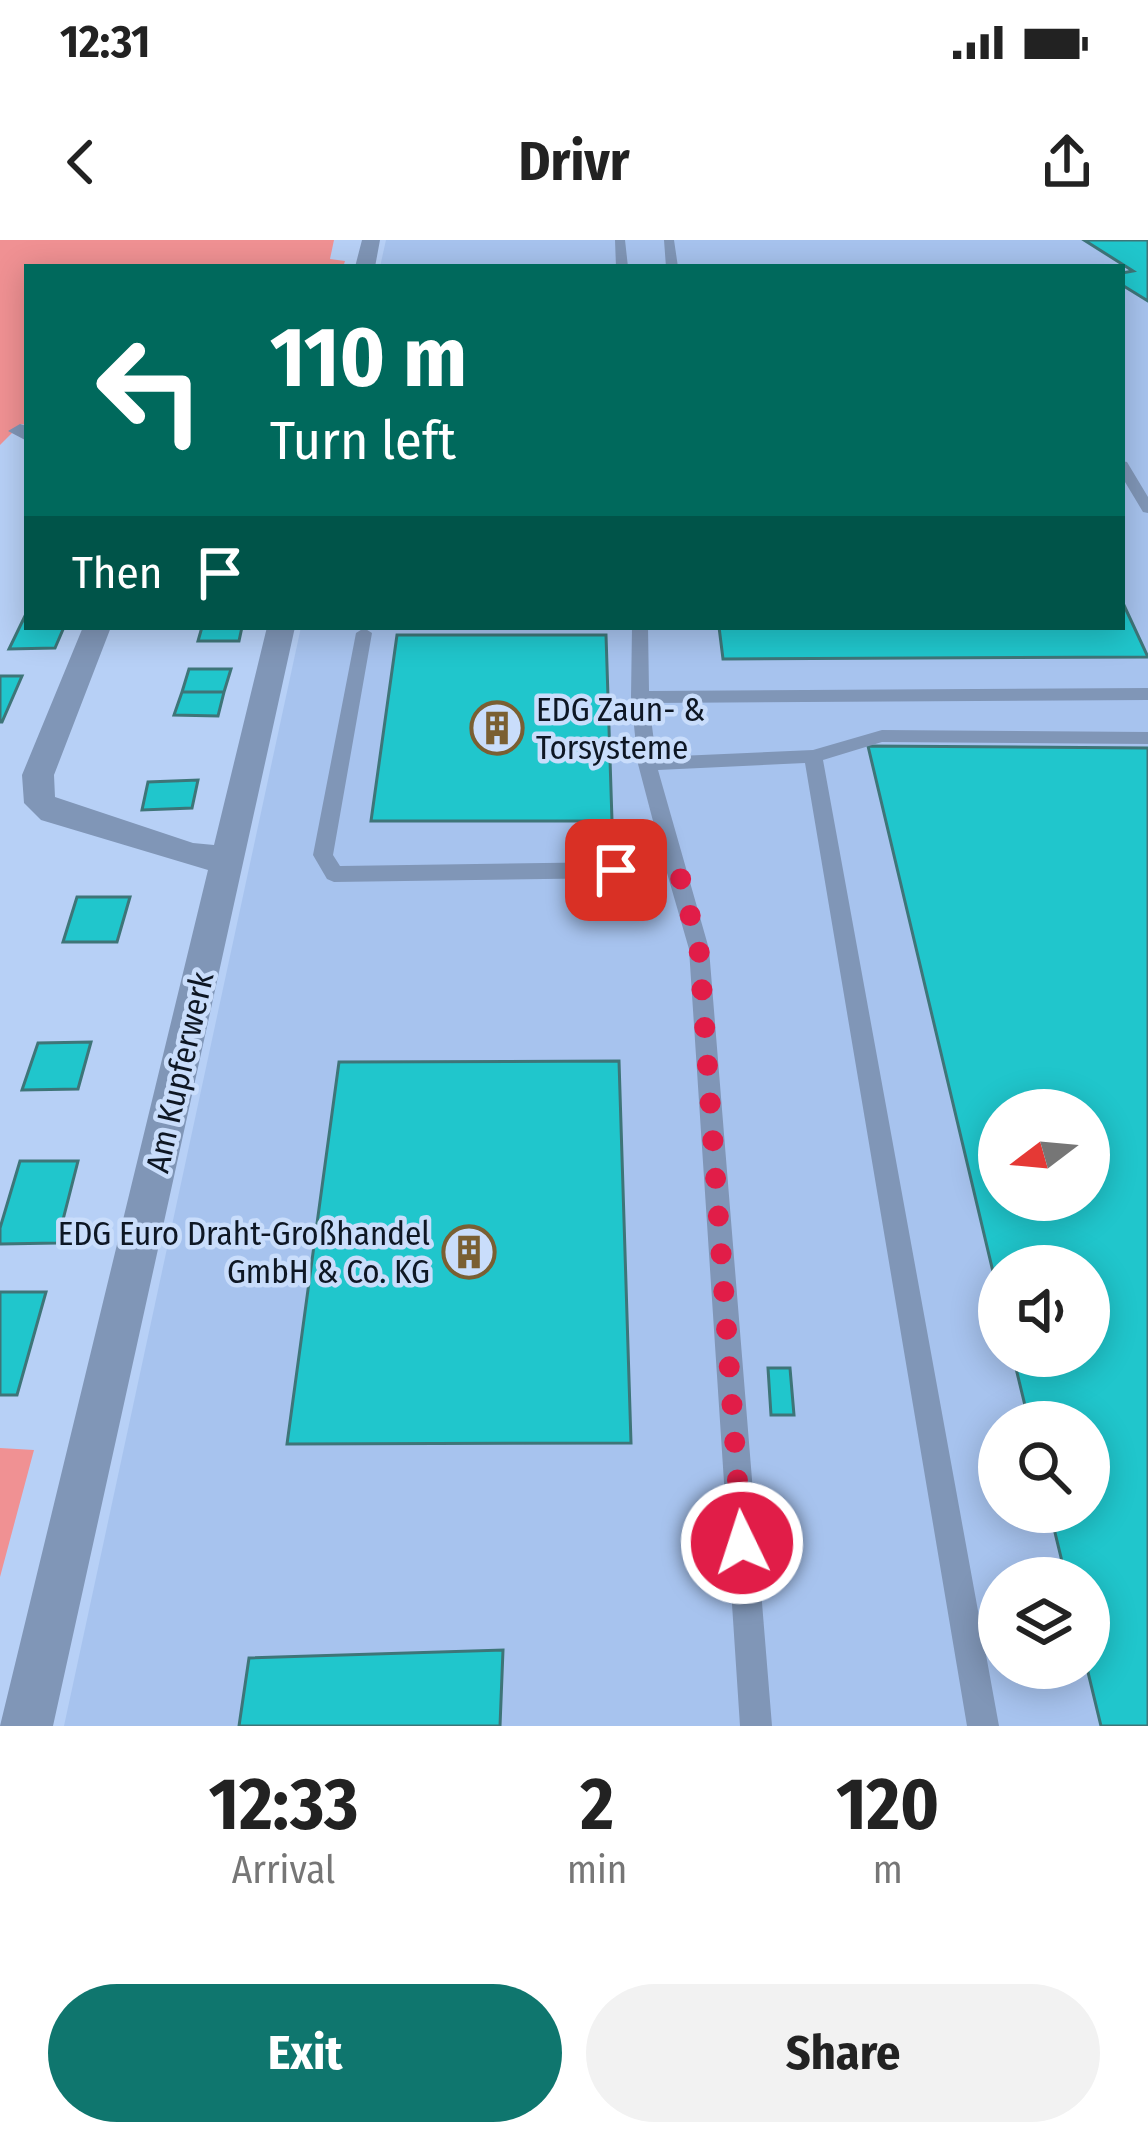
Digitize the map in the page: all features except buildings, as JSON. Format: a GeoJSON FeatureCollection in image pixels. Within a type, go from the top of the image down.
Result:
{"type":"FeatureCollection","features":[{"type":"Feature","properties":{"kind":"street"},"geometry":{"type":"LineString","coordinates":[[96,630],[38,775],[40,803],[52,811],[194,856],[227,859]]}},
{"type":"Feature","properties":{"kind":"street","name":"Am Kupferwerk"},"geometry":{"type":"LineString","coordinates":[[26,1726],[279,630]]}},
{"type":"Feature","properties":{"kind":"lane"},"geometry":{"type":"LineString","coordinates":[[1125,470],[1148,509]]}},
{"type":"Feature","properties":{"kind":"lane"},"geometry":{"type":"LineString","coordinates":[[640,630],[647,764],[699,949],[756,1726]]}},
{"type":"Feature","properties":{"kind":"lane"},"geometry":{"type":"LineString","coordinates":[[364,633],[322,855],[334,874],[677,865]]}},
{"type":"Feature","properties":{"kind":"lane"},"geometry":{"type":"LineString","coordinates":[[640,697],[1148,694]]}},
{"type":"Feature","properties":{"kind":"lane"},"geometry":{"type":"LineString","coordinates":[[647,764],[813,756],[882,736],[1148,738]]}},
{"type":"Feature","properties":{"kind":"lane"},"geometry":{"type":"LineString","coordinates":[[813,756],[983,1726]]}},
{"type":"Feature","properties":{"kind":"shaded area"},"geometry":{"type":"Polygon","coordinates":[[[0,240],[334,240],[330,259],[344,264],[24,264],[24,424],[0,445],[0,240]]]}},
{"type":"Feature","properties":{"kind":"shaded area"},"geometry":{"type":"Polygon","coordinates":[[[386,240],[1148,240],[1148,1726],[64,1726],[300,630],[1125,630],[1125,264],[381,264],[386,240]]]}},
{"type":"Feature","properties":{"kind":"shaded area"},"geometry":{"type":"Polygon","coordinates":[[[0,1448],[34,1450],[0,1577],[0,1448]]]}},
{"type":"Feature","properties":{"kind":"place","name":"EDG Zaun- & Torsysteme"},"geometry":{"type":"Point","coordinates":[497,728]}},
{"type":"Feature","properties":{"kind":"place","name":"EDG Euro Draht-Großhandel GmbH & Co. KG"},"geometry":{"type":"Point","coordinates":[469,1252]}},
{"type":"Feature","properties":{"kind":"route"},"geometry":{"type":"LineString","coordinates":[[616,870],[677,865],[699,949],[742,1543]]}}]}
